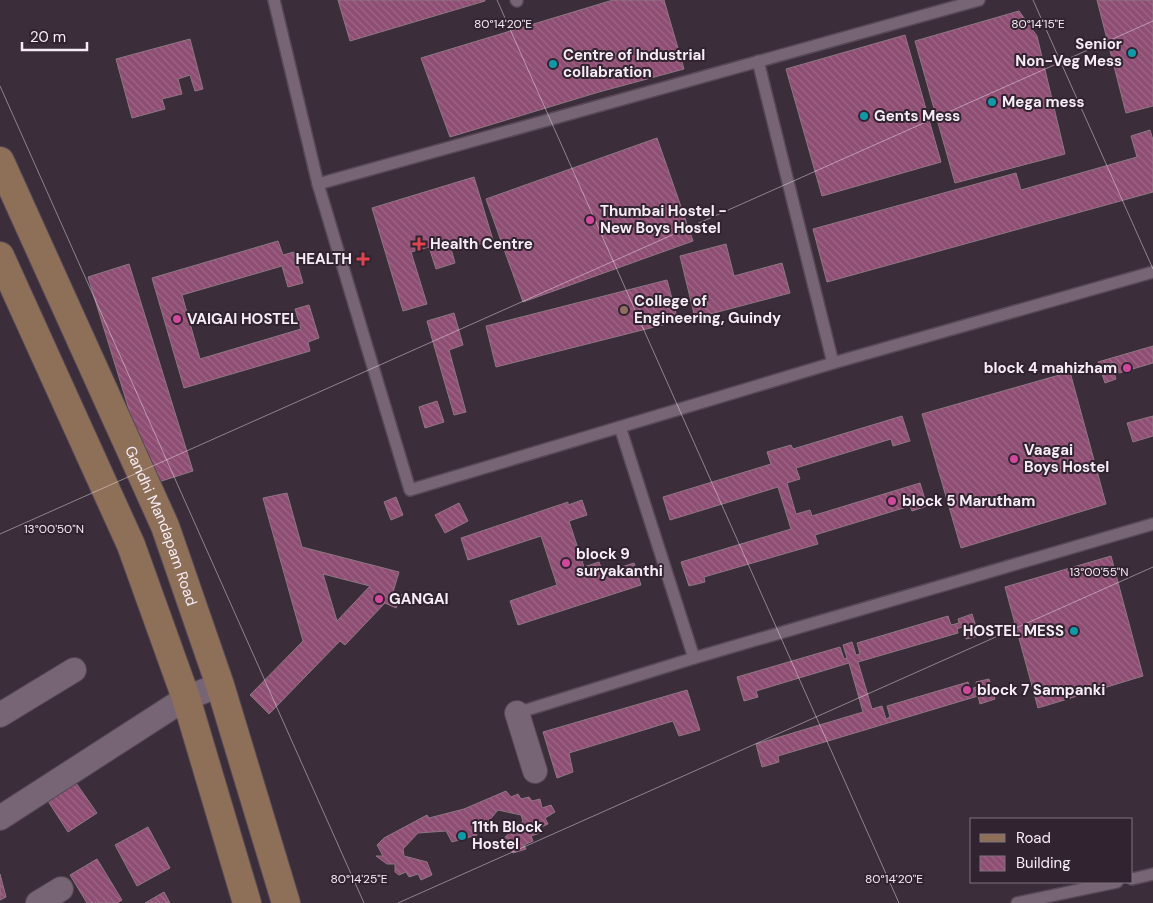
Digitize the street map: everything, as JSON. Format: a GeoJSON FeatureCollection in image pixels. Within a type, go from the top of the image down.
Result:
{"type":"FeatureCollection","features":[{"type":"Feature","properties":{"kind":"main road","name":"Gandhi Mandapam Road"},"geometry":{"type":"LineString","coordinates":[[0,161],[165,526],[220,685],[286,903]]}},
{"type":"Feature","properties":{"kind":"main road"},"geometry":{"type":"LineString","coordinates":[[0,256],[131,545],[186,698],[247,903]]}},
{"type":"Feature","properties":{"kind":"street"},"geometry":{"type":"LineString","coordinates":[[0,714],[74,670]]}},
{"type":"Feature","properties":{"kind":"street"},"geometry":{"type":"LineString","coordinates":[[0,818],[186,698],[220,685]]}},
{"type":"Feature","properties":{"kind":"street"},"geometry":{"type":"LineString","coordinates":[[517,713],[536,771]]}},
{"type":"Feature","properties":{"kind":"street"},"geometry":{"type":"LineString","coordinates":[[38,903],[61,888]]}},
{"type":"Feature","properties":{"kind":"lane"},"geometry":{"type":"LineString","coordinates":[[274,0],[318,184],[410,490],[833,363],[1153,272]]}},
{"type":"Feature","properties":{"kind":"lane"},"geometry":{"type":"LineString","coordinates":[[318,184],[979,0]]}},
{"type":"Feature","properties":{"kind":"lane"},"geometry":{"type":"LineString","coordinates":[[758,61],[833,363]]}},
{"type":"Feature","properties":{"kind":"lane"},"geometry":{"type":"LineString","coordinates":[[620,427],[694,658]]}},
{"type":"Feature","properties":{"kind":"lane"},"geometry":{"type":"LineString","coordinates":[[517,713],[694,658],[1153,524]]}},
{"type":"Feature","properties":{"kind":"lane"},"geometry":{"type":"LineString","coordinates":[[1133,878],[1153,874]]}},
{"type":"Feature","properties":{"kind":"lane"},"geometry":{"type":"LineString","coordinates":[[1017,903],[1112,883]]}},
{"type":"Feature","properties":{"kind":"building"},"geometry":{"type":"Polygon","coordinates":[[[338,0],[485,0],[485,1],[350,41],[338,0]]]}},
{"type":"Feature","properties":{"kind":"building","name":"Centre of Industrial collabration"},"geometry":{"type":"Polygon","coordinates":[[[613,0],[664,0],[684,69],[599,92],[450,137],[421,58],[613,0]]]}},
{"type":"Feature","properties":{"kind":"building","name":"Senior Non-Veg Mess"},"geometry":{"type":"Polygon","coordinates":[[[1097,0],[1153,0],[1153,106],[1126,113],[1097,0]]]}},
{"type":"Feature","properties":{"kind":"building","name":"Mega mess"},"geometry":{"type":"Polygon","coordinates":[[[1019,11],[1037,36],[1065,154],[955,183],[915,41],[1019,11]]]}},
{"type":"Feature","properties":{"kind":"building","name":"Gents Mess"},"geometry":{"type":"Polygon","coordinates":[[[905,35],[941,162],[822,196],[786,69],[905,35]]]}},
{"type":"Feature","properties":{"kind":"building"},"geometry":{"type":"Polygon","coordinates":[[[190,39],[203,89],[195,91],[190,75],[178,79],[182,94],[162,99],[165,109],[132,118],[116,59],[190,39]]]}},
{"type":"Feature","properties":{"kind":"building"},"geometry":{"type":"Polygon","coordinates":[[[1150,130],[1153,140],[1153,192],[827,282],[813,229],[1016,173],[1021,190],[1137,157],[1131,136],[1150,130]]]}},
{"type":"Feature","properties":{"kind":"building","name":"Thumbai Hostel - New Boys Hostel"},"geometry":{"type":"Polygon","coordinates":[[[657,138],[693,241],[523,302],[486,199],[657,138]]]}},
{"type":"Feature","properties":{"kind":"building","name":"Health Centre"},"geometry":{"type":"Polygon","coordinates":[[[474,177],[493,240],[461,250],[459,243],[450,245],[455,263],[436,269],[429,247],[411,252],[427,304],[403,311],[372,208],[474,177]]]}},
{"type":"Feature","properties":{"kind":"building","name":"VAIGAI HOSTEL"},"geometry":{"type":"Polygon","coordinates":[[[278,241],[283,255],[294,252],[303,283],[288,287],[282,266],[182,295],[200,359],[301,329],[295,309],[309,305],[319,338],[308,342],[310,351],[184,388],[152,278],[278,241]]]}},
{"type":"Feature","properties":{"kind":"building"},"geometry":{"type":"Polygon","coordinates":[[[726,244],[734,276],[782,263],[790,293],[695,318],[680,256],[726,244]]]}},
{"type":"Feature","properties":{"kind":"building"},"geometry":{"type":"Polygon","coordinates":[[[129,264],[193,471],[152,484],[88,277],[129,264]]]}},
{"type":"Feature","properties":{"kind":"building"},"geometry":{"type":"Polygon","coordinates":[[[667,280],[678,321],[496,367],[486,326],[667,280]]]}},
{"type":"Feature","properties":{"kind":"building"},"geometry":{"type":"Polygon","coordinates":[[[454,313],[463,345],[449,350],[466,412],[454,415],[427,321],[454,313]]]}},
{"type":"Feature","properties":{"kind":"building","name":"block 4 mahizham"},"geometry":{"type":"Polygon","coordinates":[[[1153,346],[1153,363],[1119,373],[1115,362],[1111,363],[1116,379],[1105,383],[1098,362],[1153,346]]]}},
{"type":"Feature","properties":{"kind":"building","name":"Vaagai Boys Hostel"},"geometry":{"type":"Polygon","coordinates":[[[1070,372],[1106,504],[961,548],[922,414],[1070,372]]]}},
{"type":"Feature","properties":{"kind":"building"},"geometry":{"type":"Polygon","coordinates":[[[437,401],[444,422],[425,428],[419,407],[437,401]]]}},
{"type":"Feature","properties":{"kind":"building","name":"block 5 Marutham"},"geometry":{"type":"Polygon","coordinates":[[[902,416],[910,441],[893,446],[891,439],[796,468],[800,479],[787,483],[796,514],[810,510],[812,516],[920,483],[927,506],[912,511],[910,506],[815,535],[818,544],[704,577],[705,582],[689,586],[681,562],[791,529],[778,487],[670,520],[663,497],[771,464],[767,452],[791,445],[793,449],[902,416]]]}},
{"type":"Feature","properties":{"kind":"building"},"geometry":{"type":"Polygon","coordinates":[[[1153,416],[1153,436],[1133,442],[1127,423],[1153,416]]]}},
{"type":"Feature","properties":{"kind":"building","name":"GANGAI"},"geometry":{"type":"Polygon","coordinates":[[[287,493],[302,547],[399,572],[393,592],[402,595],[396,608],[385,603],[345,645],[340,641],[269,714],[250,695],[303,641],[263,498],[287,493]],[[323,574],[337,621],[370,586],[323,574]]]}},
{"type":"Feature","properties":{"kind":"building"},"geometry":{"type":"Polygon","coordinates":[[[396,497],[403,515],[391,520],[384,502],[396,497]]]}},
{"type":"Feature","properties":{"kind":"building","name":"block 9 suryakanthi"},"geometry":{"type":"Polygon","coordinates":[[[582,500],[587,515],[569,521],[584,567],[599,562],[603,573],[634,563],[641,585],[518,625],[510,601],[557,585],[541,536],[468,560],[461,538],[568,502],[568,505],[582,500]]]}},
{"type":"Feature","properties":{"kind":"building"},"geometry":{"type":"Polygon","coordinates":[[[459,503],[468,521],[445,533],[435,515],[459,503]]]}},
{"type":"Feature","properties":{"kind":"building","name":"HOSTEL MESS"},"geometry":{"type":"Polygon","coordinates":[[[1111,556],[1143,676],[1038,708],[1005,587],[1111,556]]]}},
{"type":"Feature","properties":{"kind":"building","name":"block 7 Sampanki"},"geometry":{"type":"Polygon","coordinates":[[[972,614],[979,636],[966,639],[962,627],[957,629],[958,633],[858,662],[872,709],[882,706],[886,719],[890,717],[887,706],[968,682],[970,689],[977,687],[976,682],[989,679],[995,699],[980,704],[978,696],[778,756],[779,762],[762,767],[756,744],[863,712],[849,663],[756,691],[758,697],[744,701],[737,677],[840,647],[844,659],[847,658],[843,645],[852,642],[856,655],[860,654],[857,643],[948,616],[951,625],[959,623],[958,619],[972,614]]]}},
{"type":"Feature","properties":{"kind":"building"},"geometry":{"type":"Polygon","coordinates":[[[687,690],[700,730],[679,736],[673,721],[569,753],[573,772],[557,778],[543,732],[687,690]]]}},
{"type":"Feature","properties":{"kind":"building"},"geometry":{"type":"Polygon","coordinates":[[[76,783],[97,813],[68,832],[48,801],[76,783]]]}},
{"type":"Feature","properties":{"kind":"building","name":"11th Block Hostel"},"geometry":{"type":"Polygon","coordinates":[[[506,791],[511,797],[518,794],[521,799],[529,797],[532,801],[540,799],[542,808],[551,805],[555,812],[545,818],[548,824],[539,828],[540,833],[531,836],[533,841],[524,845],[526,849],[513,853],[504,838],[523,821],[521,815],[498,810],[488,822],[474,823],[477,835],[452,842],[446,831],[418,833],[403,849],[404,856],[427,862],[432,875],[421,880],[418,874],[409,877],[406,872],[399,875],[395,872],[395,864],[387,864],[376,856],[383,856],[377,845],[384,838],[427,815],[429,818],[464,809],[506,791]]]}},
{"type":"Feature","properties":{"kind":"building"},"geometry":{"type":"Polygon","coordinates":[[[148,827],[170,868],[137,886],[115,845],[148,827]]]}},
{"type":"Feature","properties":{"kind":"building"},"geometry":{"type":"Polygon","coordinates":[[[97,859],[122,900],[117,903],[87,903],[70,875],[97,859]]]}},
{"type":"Feature","properties":{"kind":"building"},"geometry":{"type":"Polygon","coordinates":[[[0,874],[6,897],[0,900],[0,874]]]}},
{"type":"Feature","properties":{"kind":"building"},"geometry":{"type":"Polygon","coordinates":[[[164,892],[170,903],[145,903],[164,892]]]}},
{"type":"Feature","properties":{"kind":"place","name":"Senior Non-Veg Mess"},"geometry":{"type":"Point","coordinates":[1132,53]}},
{"type":"Feature","properties":{"kind":"place","name":"Centre of Industrial collabration"},"geometry":{"type":"Point","coordinates":[553,64]}},
{"type":"Feature","properties":{"kind":"place","name":"Mega mess"},"geometry":{"type":"Point","coordinates":[992,102]}},
{"type":"Feature","properties":{"kind":"place","name":"Gents Mess"},"geometry":{"type":"Point","coordinates":[864,116]}},
{"type":"Feature","properties":{"kind":"place","name":"Thumbai Hostel - New Boys Hostel"},"geometry":{"type":"Point","coordinates":[590,220]}},
{"type":"Feature","properties":{"kind":"place","name":"Health Centre"},"geometry":{"type":"Point","coordinates":[419,244]}},
{"type":"Feature","properties":{"kind":"place","name":"HEALTH"},"geometry":{"type":"Point","coordinates":[363,259]}},
{"type":"Feature","properties":{"kind":"place","name":"College of Engineering, Guindy"},"geometry":{"type":"Point","coordinates":[624,310]}},
{"type":"Feature","properties":{"kind":"place","name":"VAIGAI HOSTEL"},"geometry":{"type":"Point","coordinates":[177,319]}},
{"type":"Feature","properties":{"kind":"place","name":"block 4 mahizham"},"geometry":{"type":"Point","coordinates":[1127,368]}},
{"type":"Feature","properties":{"kind":"place","name":"Vaagai Boys Hostel"},"geometry":{"type":"Point","coordinates":[1014,459]}},
{"type":"Feature","properties":{"kind":"place","name":"block 5 Marutham"},"geometry":{"type":"Point","coordinates":[892,501]}},
{"type":"Feature","properties":{"kind":"place","name":"block 9 suryakanthi"},"geometry":{"type":"Point","coordinates":[566,563]}},
{"type":"Feature","properties":{"kind":"place","name":"GANGAI"},"geometry":{"type":"Point","coordinates":[379,599]}},
{"type":"Feature","properties":{"kind":"place","name":"HOSTEL MESS"},"geometry":{"type":"Point","coordinates":[1074,631]}},
{"type":"Feature","properties":{"kind":"place","name":"block 7 Sampanki"},"geometry":{"type":"Point","coordinates":[967,690]}},
{"type":"Feature","properties":{"kind":"place","name":"11th Block Hostel"},"geometry":{"type":"Point","coordinates":[462,836]}}]}
